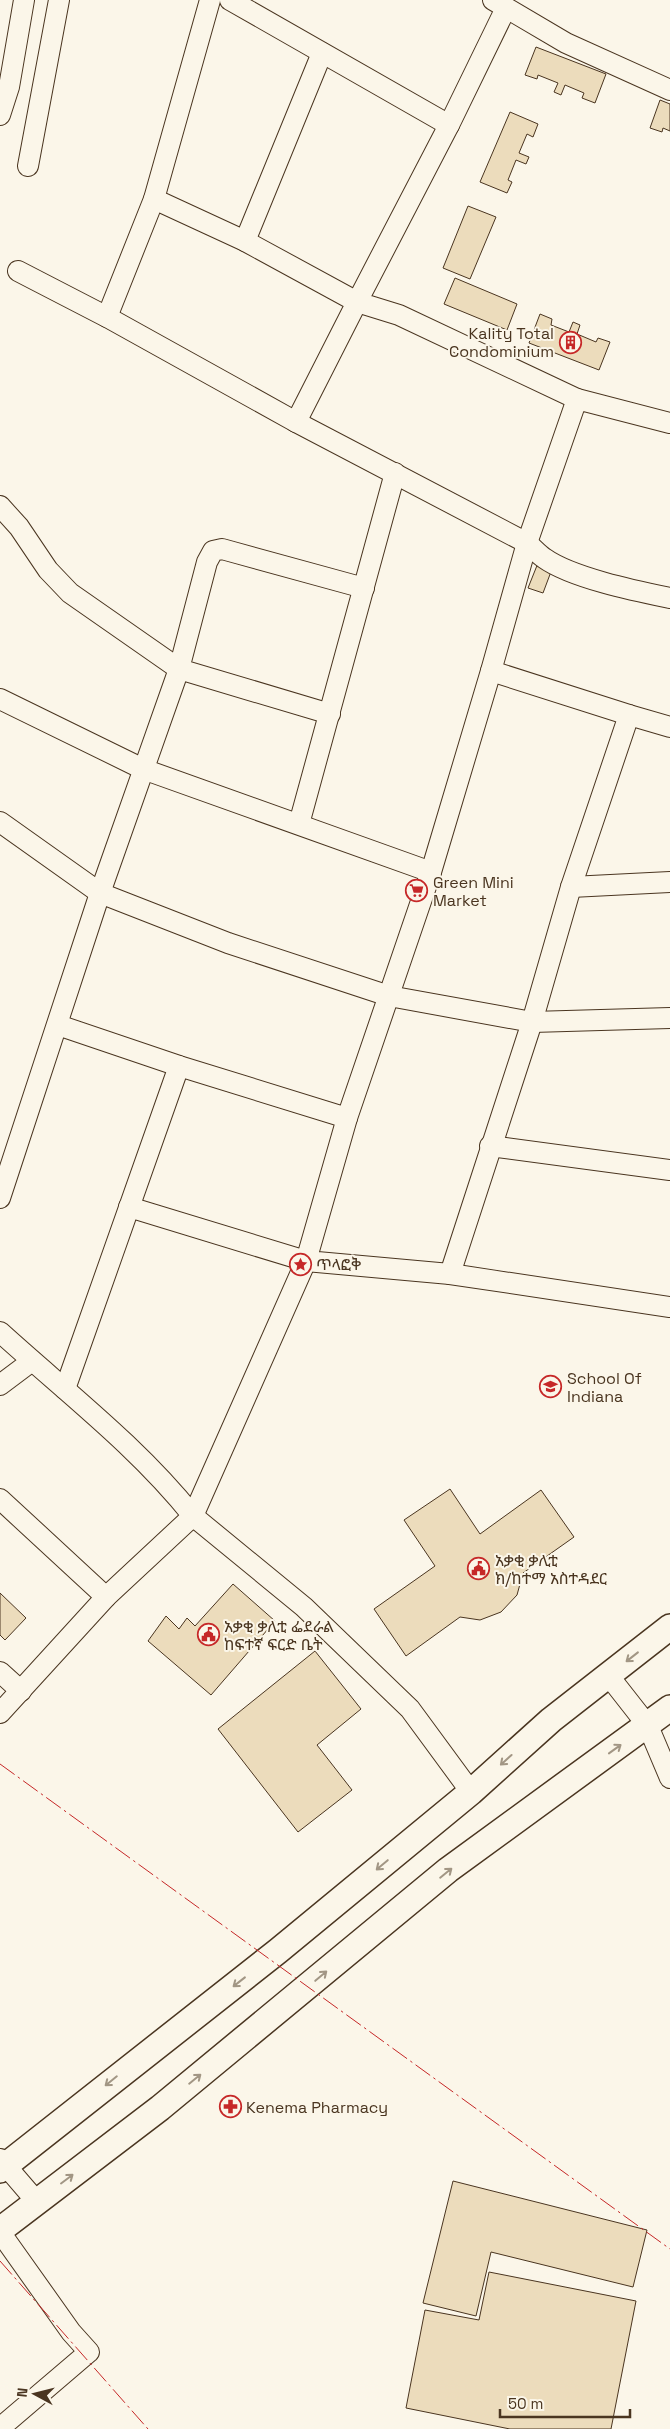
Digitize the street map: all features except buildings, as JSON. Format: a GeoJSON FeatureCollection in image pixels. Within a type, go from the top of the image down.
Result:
{"type":"FeatureCollection","features":[{"type":"Feature","properties":{"kind":"main road"},"geometry":{"type":"LineString","coordinates":[[2,2165],[278,1952],[471,1792],[551,1720],[670,1627]]}},
{"type":"Feature","properties":{"kind":"main road"},"geometry":{"type":"LineString","coordinates":[[0,2231],[160,2108],[448,1870],[648,1726],[670,1708]]}},
{"type":"Feature","properties":{"kind":"street"},"geometry":{"type":"LineString","coordinates":[[0,115],[9,87],[24,0]]}},
{"type":"Feature","properties":{"kind":"street"},"geometry":{"type":"LineString","coordinates":[[28,166],[58,0]]}},
{"type":"Feature","properties":{"kind":"street"},"geometry":{"type":"LineString","coordinates":[[107,317],[154,199],[210,0]]}},
{"type":"Feature","properties":{"kind":"street"},"geometry":{"type":"LineString","coordinates":[[230,0],[449,125]]}},
{"type":"Feature","properties":{"kind":"street"},"geometry":{"type":"LineString","coordinates":[[296,422],[449,125],[499,4],[566,43],[670,90]]}},
{"type":"Feature","properties":{"kind":"street"},"geometry":{"type":"LineString","coordinates":[[245,241],[322,53]]}},
{"type":"Feature","properties":{"kind":"street"},"geometry":{"type":"LineString","coordinates":[[154,199],[362,294],[378,310],[390,311],[577,398],[670,423]]}},
{"type":"Feature","properties":{"kind":"street"},"geometry":{"type":"LineString","coordinates":[[18,271],[107,317],[296,422],[527,543],[545,558],[563,568],[633,591],[670,598]]}},
{"type":"Feature","properties":{"kind":"street"},"geometry":{"type":"LineString","coordinates":[[0,1714],[106,1597],[193,1516],[306,1261],[347,1118],[431,872],[492,671],[527,543],[577,398]]}},
{"type":"Feature","properties":{"kind":"street"},"geometry":{"type":"LineString","coordinates":[[299,824],[396,473]]}},
{"type":"Feature","properties":{"kind":"street"},"geometry":{"type":"LineString","coordinates":[[0,506],[19,527],[48,570],[70,593],[179,669],[330,714]]}},
{"type":"Feature","properties":{"kind":"street"},"geometry":{"type":"LineString","coordinates":[[0,1198],[100,893],[179,669],[208,562],[213,551],[222,549],[364,588]]}},
{"type":"Feature","properties":{"kind":"street"},"geometry":{"type":"LineString","coordinates":[[492,671],[670,727]]}},
{"type":"Feature","properties":{"kind":"street"},"geometry":{"type":"LineString","coordinates":[[0,699],[143,769],[431,872]]}},
{"type":"Feature","properties":{"kind":"street"},"geometry":{"type":"LineString","coordinates":[[450,1274],[490,1146],[532,1022],[571,887],[629,715]]}},
{"type":"Feature","properties":{"kind":"street"},"geometry":{"type":"LineString","coordinates":[[0,822],[100,893],[228,943],[389,996],[532,1022],[670,1018]]}},
{"type":"Feature","properties":{"kind":"street"},"geometry":{"type":"LineString","coordinates":[[571,887],[670,882]]}},
{"type":"Feature","properties":{"kind":"street"},"geometry":{"type":"LineString","coordinates":[[58,1025],[179,1066],[347,1118]]}},
{"type":"Feature","properties":{"kind":"street"},"geometry":{"type":"LineString","coordinates":[[65,1389],[179,1066]]}},
{"type":"Feature","properties":{"kind":"street"},"geometry":{"type":"LineString","coordinates":[[490,1146],[670,1170]]}},
{"type":"Feature","properties":{"kind":"street"},"geometry":{"type":"LineString","coordinates":[[129,1207],[306,1261],[450,1274],[670,1307]]}},
{"type":"Feature","properties":{"kind":"street"},"geometry":{"type":"LineString","coordinates":[[0,1332],[146,1462],[169,1486],[193,1516],[304,1608],[410,1710],[471,1792]]}},
{"type":"Feature","properties":{"kind":"street"},"geometry":{"type":"LineString","coordinates":[[0,1385],[32,1361]]}},
{"type":"Feature","properties":{"kind":"street"},"geometry":{"type":"LineString","coordinates":[[0,1499],[106,1597]]}},
{"type":"Feature","properties":{"kind":"street"},"geometry":{"type":"LineString","coordinates":[[0,1672],[21,1692]]}},
{"type":"Feature","properties":{"kind":"street"},"geometry":{"type":"LineString","coordinates":[[608,1676],[648,1726],[670,1778]]}},
{"type":"Feature","properties":{"kind":"street"},"geometry":{"type":"LineString","coordinates":[[2,2165],[37,2202]]}},
{"type":"Feature","properties":{"kind":"street"},"geometry":{"type":"LineString","coordinates":[[0,2231],[71,2332],[89,2352],[0,2428]]}},
{"type":"Feature","properties":{"kind":"power"},"geometry":{"type":"LineString","coordinates":[[0,1764],[670,2249]]}},
{"type":"Feature","properties":{"kind":"power"},"geometry":{"type":"LineString","coordinates":[[0,2261],[148,2429]]}},
{"type":"Feature","properties":{"kind":"place","name":"Kality Total Condominium"},"geometry":{"type":"Point","coordinates":[570,342]}},
{"type":"Feature","properties":{"kind":"place","name":"Green Mini Market"},"geometry":{"type":"Point","coordinates":[417,891]}},
{"type":"Feature","properties":{"kind":"place","name":"ጥላፎቅ"},"geometry":{"type":"Point","coordinates":[300,1264]}},
{"type":"Feature","properties":{"kind":"place","name":"School Of Indiana"},"geometry":{"type":"Point","coordinates":[551,1387]}},
{"type":"Feature","properties":{"kind":"place","name":"አቃቂ ቃሊቲ ክ/ከተማ አስተዳደር"},"geometry":{"type":"Point","coordinates":[479,1569]}},
{"type":"Feature","properties":{"kind":"place","name":"አቃቂ ቃሊቲ ፌደራል ከፍተኛ ፍርድ ቤት"},"geometry":{"type":"Point","coordinates":[208,1635]}},
{"type":"Feature","properties":{"kind":"place","name":"Kenema Pharmacy"},"geometry":{"type":"Point","coordinates":[230,2107]}}]}
